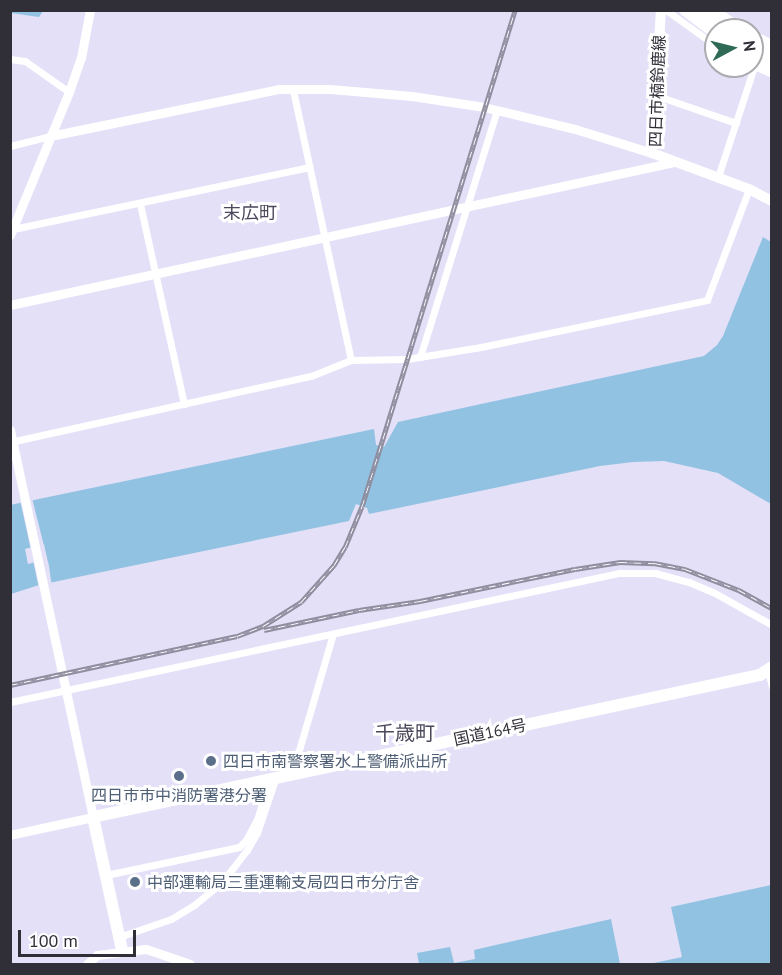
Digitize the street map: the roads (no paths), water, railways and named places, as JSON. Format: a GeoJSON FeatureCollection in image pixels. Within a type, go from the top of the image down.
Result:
{"type":"FeatureCollection","features":[{"type":"Feature","properties":{"kind":"highway"},"geometry":{"type":"LineString","coordinates":[[685,10],[704,24]]}},
{"type":"Feature","properties":{"kind":"highway","name":"国道164号"},"geometry":{"type":"LineString","coordinates":[[93,817],[760,675],[770,669]]}},
{"type":"Feature","properties":{"kind":"highway"},"geometry":{"type":"LineString","coordinates":[[93,817],[120,944]]}},
{"type":"Feature","properties":{"kind":"main road","name":"四日市楠鈴鹿線"},"geometry":{"type":"LineString","coordinates":[[661,10],[652,153],[749,189],[771,201]]}},
{"type":"Feature","properties":{"kind":"street"},"geometry":{"type":"LineString","coordinates":[[11,232],[69,92],[81,58],[90,10]]}},
{"type":"Feature","properties":{"kind":"street"},"geometry":{"type":"LineString","coordinates":[[666,10],[704,37]]}},
{"type":"Feature","properties":{"kind":"street"},"geometry":{"type":"LineString","coordinates":[[10,59],[25,61],[69,92]]}},
{"type":"Feature","properties":{"kind":"street"},"geometry":{"type":"LineString","coordinates":[[718,177],[749,78]]}},
{"type":"Feature","properties":{"kind":"street"},"geometry":{"type":"LineString","coordinates":[[10,146],[279,89],[375,93],[455,102],[575,129],[652,153]]}},
{"type":"Feature","properties":{"kind":"street"},"geometry":{"type":"LineString","coordinates":[[293,90],[351,360]]}},
{"type":"Feature","properties":{"kind":"street"},"geometry":{"type":"LineString","coordinates":[[655,95],[736,123]]}},
{"type":"Feature","properties":{"kind":"street"},"geometry":{"type":"LineString","coordinates":[[420,357],[497,110]]}},
{"type":"Feature","properties":{"kind":"street"},"geometry":{"type":"LineString","coordinates":[[10,305],[674,162]]}},
{"type":"Feature","properties":{"kind":"street"},"geometry":{"type":"LineString","coordinates":[[11,232],[310,167]]}},
{"type":"Feature","properties":{"kind":"street"},"geometry":{"type":"LineString","coordinates":[[12,442],[312,376],[351,360],[371,362],[481,347],[707,300],[749,189]]}},
{"type":"Feature","properties":{"kind":"street"},"geometry":{"type":"LineString","coordinates":[[140,204],[183,404]]}},
{"type":"Feature","properties":{"kind":"street"},"geometry":{"type":"LineString","coordinates":[[10,430],[93,817],[10,835]]}},
{"type":"Feature","properties":{"kind":"street"},"geometry":{"type":"LineString","coordinates":[[10,702],[619,573],[655,573],[689,582],[713,592],[771,625]]}},
{"type":"Feature","properties":{"kind":"street"},"geometry":{"type":"LineString","coordinates":[[292,774],[333,634]]}},
{"type":"Feature","properties":{"kind":"street"},"geometry":{"type":"LineString","coordinates":[[770,669],[771,687]]}},
{"type":"Feature","properties":{"kind":"street"},"geometry":{"type":"LineString","coordinates":[[106,875],[239,846],[246,840],[258,817],[272,778]]}},
{"type":"Feature","properties":{"kind":"street"},"geometry":{"type":"LineString","coordinates":[[87,964],[97,955],[178,915],[222,882],[257,833],[272,778]]}},
{"type":"Feature","properties":{"kind":"street"},"geometry":{"type":"LineString","coordinates":[[120,944],[146,949],[190,964]]}},
{"type":"Feature","properties":{"kind":"water"},"geometry":{"type":"Polygon","coordinates":[[[11,10],[43,11],[39,17],[11,13],[11,10]]]}},
{"type":"Feature","properties":{"kind":"water"},"geometry":{"type":"Polygon","coordinates":[[[763,237],[771,242],[771,504],[718,473],[664,461],[633,462],[600,466],[369,514],[367,508],[356,504],[349,521],[39,585],[11,594],[10,505],[374,429],[376,445],[384,447],[398,422],[704,356],[717,345],[723,336],[763,237]],[[44,544],[25,549],[28,564],[47,559],[44,544]]]}},
{"type":"Feature","properties":{"kind":"water"},"geometry":{"type":"Polygon","coordinates":[[[771,885],[771,964],[649,964],[682,957],[671,907],[771,885]]]}},
{"type":"Feature","properties":{"kind":"water"},"geometry":{"type":"Polygon","coordinates":[[[611,919],[620,964],[419,964],[417,953],[450,947],[454,963],[475,959],[474,950],[611,919]]]}},
{"type":"Feature","properties":{"kind":"railway"},"geometry":{"type":"LineString","coordinates":[[10,685],[237,636],[263,626],[301,602],[334,565],[345,547],[362,506],[515,10]]}},
{"type":"Feature","properties":{"kind":"railway"},"geometry":{"type":"LineString","coordinates":[[264,630],[359,610],[420,601],[620,562],[654,563],[685,569],[739,590],[772,608]]}},
{"type":"Feature","properties":{"kind":"place","name":"四日市南警察署水上警備派出所"},"geometry":{"type":"Point","coordinates":[211,761]}},
{"type":"Feature","properties":{"kind":"place","name":"四日市市中消防署港分署"},"geometry":{"type":"Point","coordinates":[179,776]}},
{"type":"Feature","properties":{"kind":"place","name":"中部運輸局三重運輸支局四日市分庁舎"},"geometry":{"type":"Point","coordinates":[135,882]}},
{"type":"Feature","properties":{"kind":"district","name":"末広町"},"geometry":{"type":"Point","coordinates":[250,213]}},
{"type":"Feature","properties":{"kind":"district","name":"千歳町"},"geometry":{"type":"Point","coordinates":[405,733]}}]}
